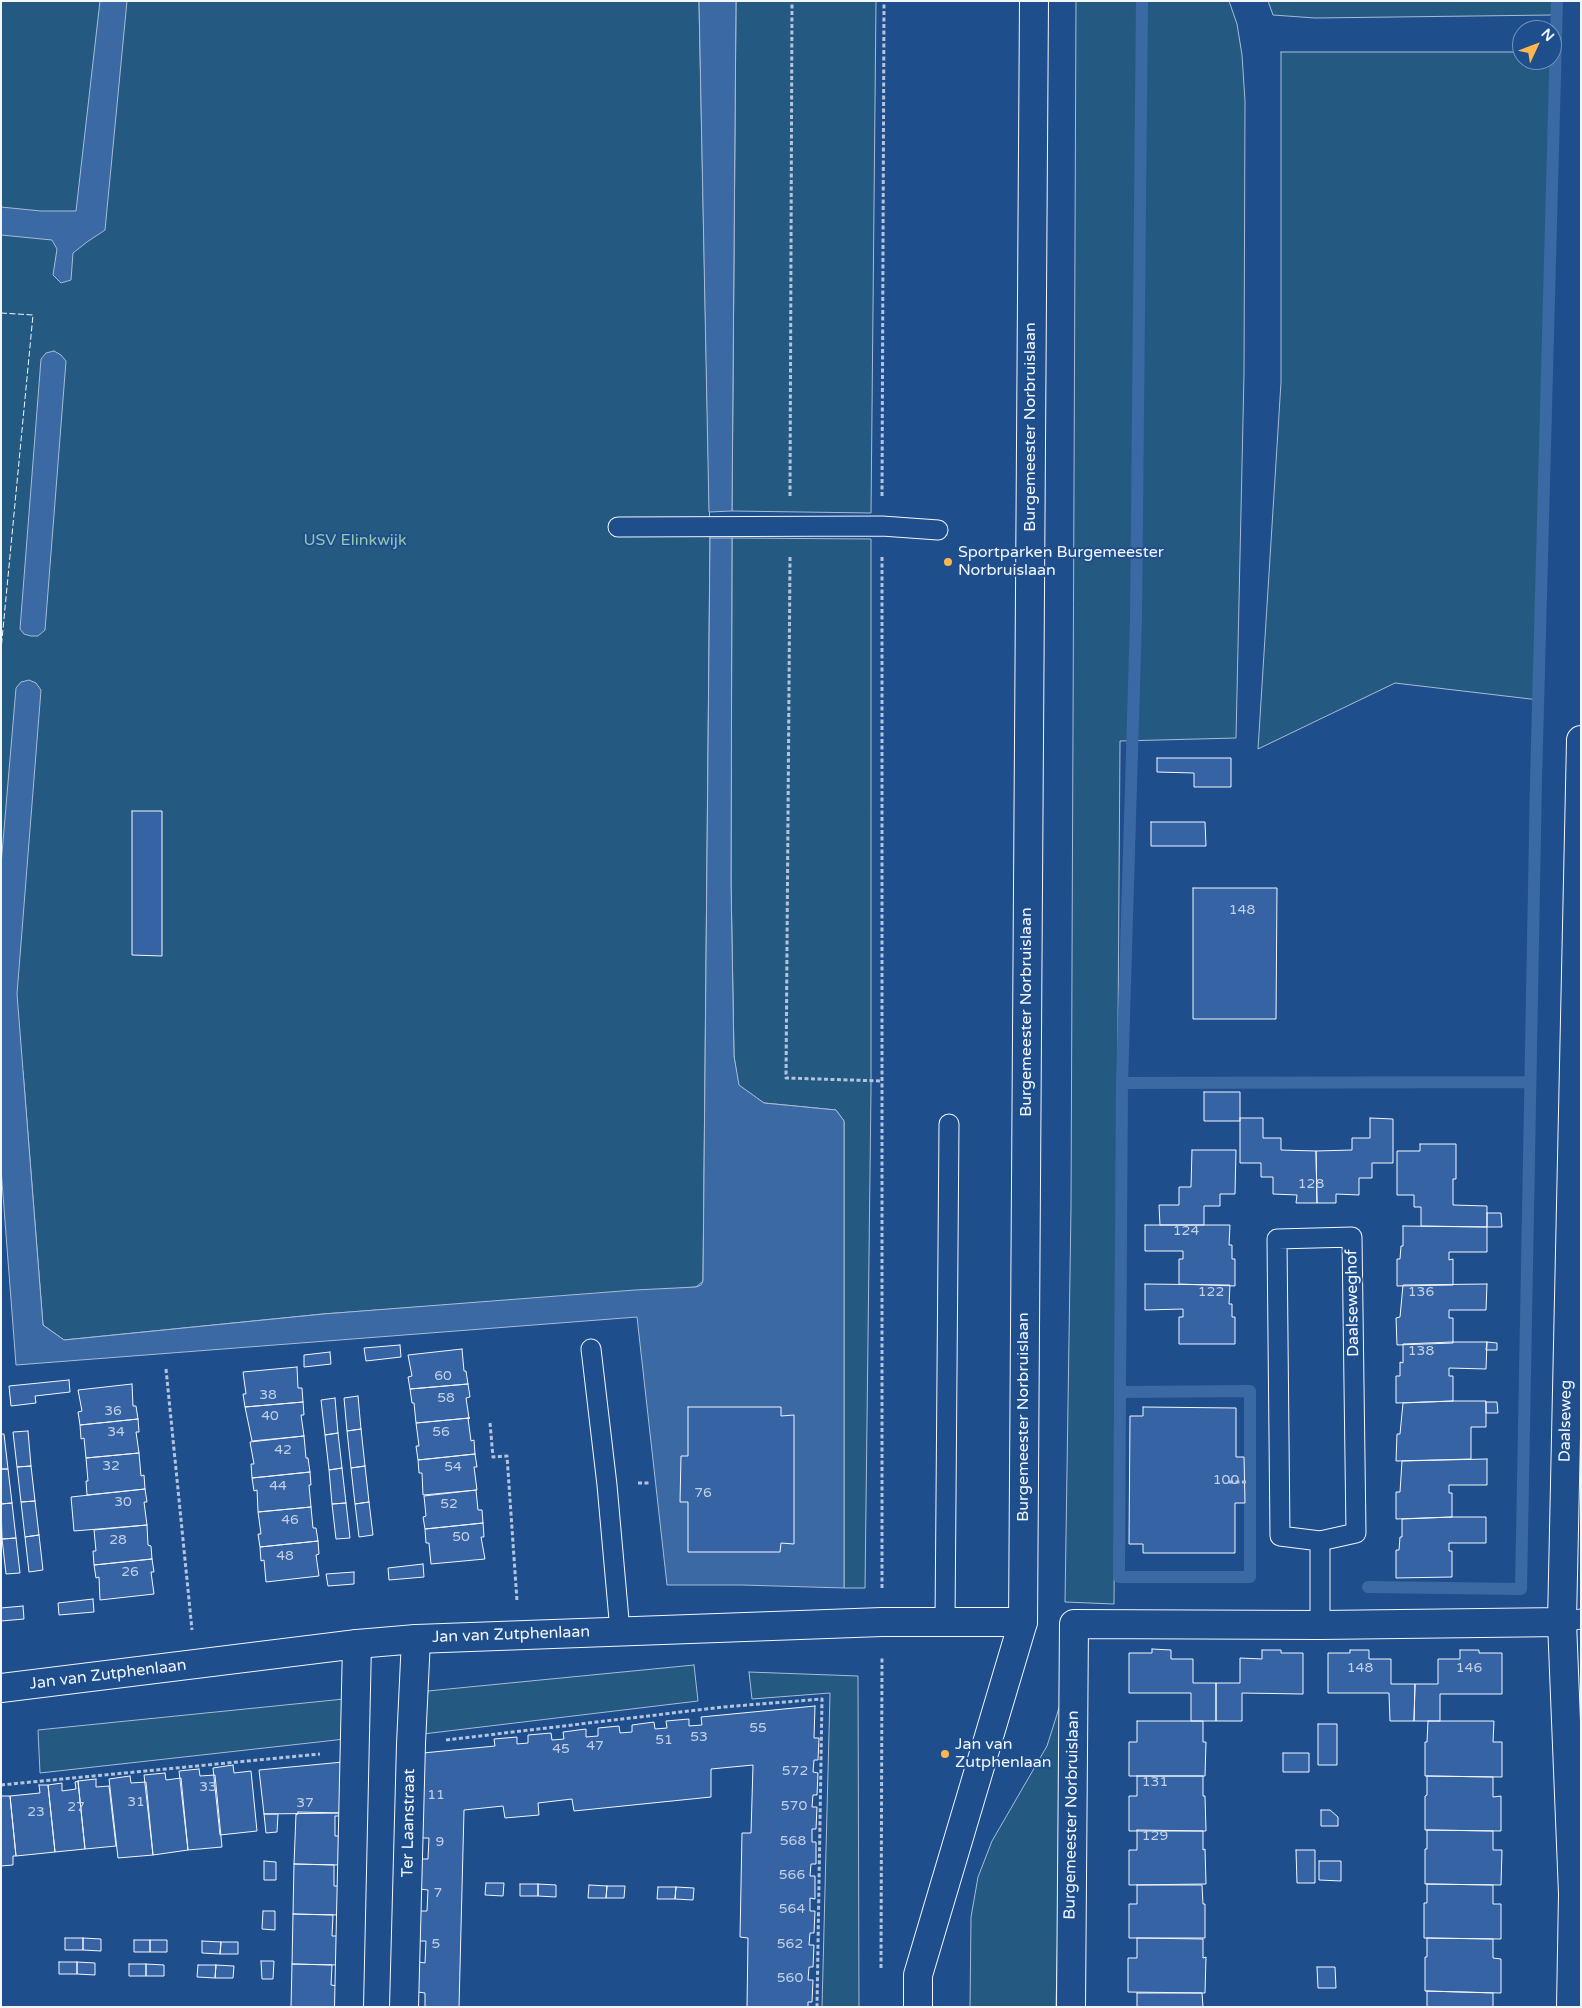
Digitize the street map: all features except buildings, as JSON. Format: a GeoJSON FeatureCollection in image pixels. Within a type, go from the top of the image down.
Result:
{"type":"FeatureCollection","features":[{"type":"Feature","properties":{"kind":"street","name":"Burgemeester Norbruislaan"},"geometry":{"type":"LineString","coordinates":[[918,2007],[918,1975],[1023,1622],[1034,1]]}},
{"type":"Feature","properties":{"kind":"street","name":"Daalseweg"},"geometry":{"type":"LineString","coordinates":[[1571,2007],[1573,1894],[1571,1621],[1581,740]]}},
{"type":"Feature","properties":{"kind":"street"},"geometry":{"type":"LineString","coordinates":[[1320,1625],[1571,1621]]}},
{"type":"Feature","properties":{"kind":"street","name":"Jan van Zutphenlaan"},"geometry":{"type":"LineString","coordinates":[[1,1688],[357,1644],[416,1640],[519,1634],[882,1622],[1023,1622]]}},
{"type":"Feature","properties":{"kind":"street","name":"Burgemeester Norbruislaan"},"geometry":{"type":"LineString","coordinates":[[1071,2007],[1074,1624],[1320,1625]]}},
{"type":"Feature","properties":{"kind":"street","name":"Ter Laanstraat"},"geometry":{"type":"LineString","coordinates":[[404,2007],[411,1744],[416,1640]]}},
{"type":"Feature","properties":{"kind":"street"},"geometry":{"type":"LineString","coordinates":[[349,2007],[357,1644]]}},
{"type":"Feature","properties":{"kind":"lane"},"geometry":{"type":"LineString","coordinates":[[618,527],[882,526],[938,530]]}},
{"type":"Feature","properties":{"kind":"lane"},"geometry":{"type":"LineString","coordinates":[[945,1622],[949,1124]]}},
{"type":"Feature","properties":{"kind":"lane","name":"Daalseweghof"},"geometry":{"type":"LineString","coordinates":[[1352,1237],[1356,1533],[1320,1541],[1280,1536],[1278,1471],[1278,1238],[1352,1237]]}},
{"type":"Feature","properties":{"kind":"lane"},"geometry":{"type":"LineString","coordinates":[[591,1349],[608,1485],[620,1631]]}},
{"type":"Feature","properties":{"kind":"lane"},"geometry":{"type":"LineString","coordinates":[[1320,1541],[1320,1625]]}},
{"type":"Feature","properties":{"kind":"path"},"geometry":{"type":"LineString","coordinates":[[792,1],[786,1078],[882,1081],[881,1977]]}},
{"type":"Feature","properties":{"kind":"path"},"geometry":{"type":"LineString","coordinates":[[166,1369],[196,1664]]}},
{"type":"Feature","properties":{"kind":"path"},"geometry":{"type":"LineString","coordinates":[[490,1423],[493,1457],[508,1456],[519,1634]]}},
{"type":"Feature","properties":{"kind":"path"},"geometry":{"type":"LineString","coordinates":[[1230,1482],[1249,1482]]}},
{"type":"Feature","properties":{"kind":"path"},"geometry":{"type":"LineString","coordinates":[[411,1744],[723,1707],[822,1698],[817,2007]]}},
{"type":"Feature","properties":{"kind":"path"},"geometry":{"type":"LineString","coordinates":[[1,1785],[356,1750]]}},
{"type":"Feature","properties":{"kind":"green space","name":"USV Elinkwijk"},"geometry":{"type":"Polygon","coordinates":[[[1,1],[699,1],[710,538],[703,1281],[696,1287],[323,1314],[64,1340],[43,1325],[23,1071],[1,1070],[1,1]]]}},
{"type":"Feature","properties":{"kind":"green space"},"geometry":{"type":"Polygon","coordinates":[[[736,1],[876,1],[871,513],[732,511],[736,1]]]}},
{"type":"Feature","properties":{"kind":"green space"},"geometry":{"type":"Polygon","coordinates":[[[1076,1],[1229,1],[1237,24],[1242,55],[1245,101],[1244,374],[1236,738],[1120,741],[1114,1604],[1065,1602],[1071,1207],[1076,1]]]}},
{"type":"Feature","properties":{"kind":"green space"},"geometry":{"type":"Polygon","coordinates":[[[1268,1],[1552,1],[1552,15],[1315,18],[1273,15],[1268,1]]]}},
{"type":"Feature","properties":{"kind":"green space"},"geometry":{"type":"Polygon","coordinates":[[[1281,52],[1512,52],[1512,70],[1554,70],[1555,111],[1542,515],[1539,700],[1395,683],[1258,749],[1281,382],[1281,52]]]}},
{"type":"Feature","properties":{"kind":"green space"},"geometry":{"type":"Polygon","coordinates":[[[732,538],[871,539],[871,1090],[865,1588],[844,1588],[844,1121],[836,1110],[764,1103],[738,1085],[734,1056],[731,882],[732,538]]]}},
{"type":"Feature","properties":{"kind":"green space"},"geometry":{"type":"Polygon","coordinates":[[[694,1665],[698,1701],[423,1734],[428,1691],[694,1665]]]}},
{"type":"Feature","properties":{"kind":"green space"},"geometry":{"type":"Polygon","coordinates":[[[749,1672],[858,1676],[859,2007],[822,2007],[830,1693],[752,1699],[749,1672]]]}},
{"type":"Feature","properties":{"kind":"green space"},"geometry":{"type":"Polygon","coordinates":[[[344,1699],[345,1739],[40,1773],[38,1730],[344,1699]]]}},
{"type":"Feature","properties":{"kind":"green space"},"geometry":{"type":"Polygon","coordinates":[[[1059,1708],[1063,1719],[1056,2007],[970,2007],[971,1917],[978,1877],[992,1841],[1047,1746],[1059,1708]]]}},
{"type":"Feature","properties":{"kind":"shaded area"},"geometry":{"type":"Polygon","coordinates":[[[100,1],[127,1],[105,230],[73,253],[71,280],[61,283],[53,275],[57,249],[52,240],[1,235],[1,207],[41,211],[76,211],[100,1]]]}},
{"type":"Feature","properties":{"kind":"shaded area"},"geometry":{"type":"Polygon","coordinates":[[[699,1],[736,1],[732,511],[709,512],[699,1]]]}},
{"type":"Feature","properties":{"kind":"shaded area"},"geometry":{"type":"Polygon","coordinates":[[[54,351],[66,361],[45,630],[38,636],[31,636],[24,634],[20,629],[41,359],[46,353],[54,351]]]}},
{"type":"Feature","properties":{"kind":"shaded area"},"geometry":{"type":"Polygon","coordinates":[[[710,538],[732,538],[731,882],[734,1056],[739,1085],[764,1103],[836,1110],[844,1121],[844,1588],[667,1585],[637,1317],[16,1365],[1,1169],[1,865],[16,688],[21,682],[29,680],[36,683],[41,690],[17,994],[43,1325],[64,1340],[323,1314],[696,1287],[701,1285],[703,1281],[710,538]]]}},
{"type":"Feature","properties":{"kind":"waterway"},"geometry":{"type":"LineString","coordinates":[[1120,1392],[1250,1391],[1250,1577],[1119,1577],[1120,1392],[1122,1083],[1136,619],[1142,1]]}},
{"type":"Feature","properties":{"kind":"waterway"},"geometry":{"type":"LineString","coordinates":[[1368,1587],[1521,1589],[1536,780],[1557,1]]}},
{"type":"Feature","properties":{"kind":"waterway"},"geometry":{"type":"LineString","coordinates":[[1122,1083],[1529,1082]]}},
{"type":"Feature","properties":{"kind":"fence"},"geometry":{"type":"LineString","coordinates":[[1,313],[33,315],[1,650]]}},
{"type":"Feature","properties":{"kind":"place","name":"Sportparken Burgemeester Norbruislaan"},"geometry":{"type":"Point","coordinates":[948,562]}},
{"type":"Feature","properties":{"kind":"place","name":"Jan van Zutphenlaan"},"geometry":{"type":"Point","coordinates":[945,1754]}}]}
